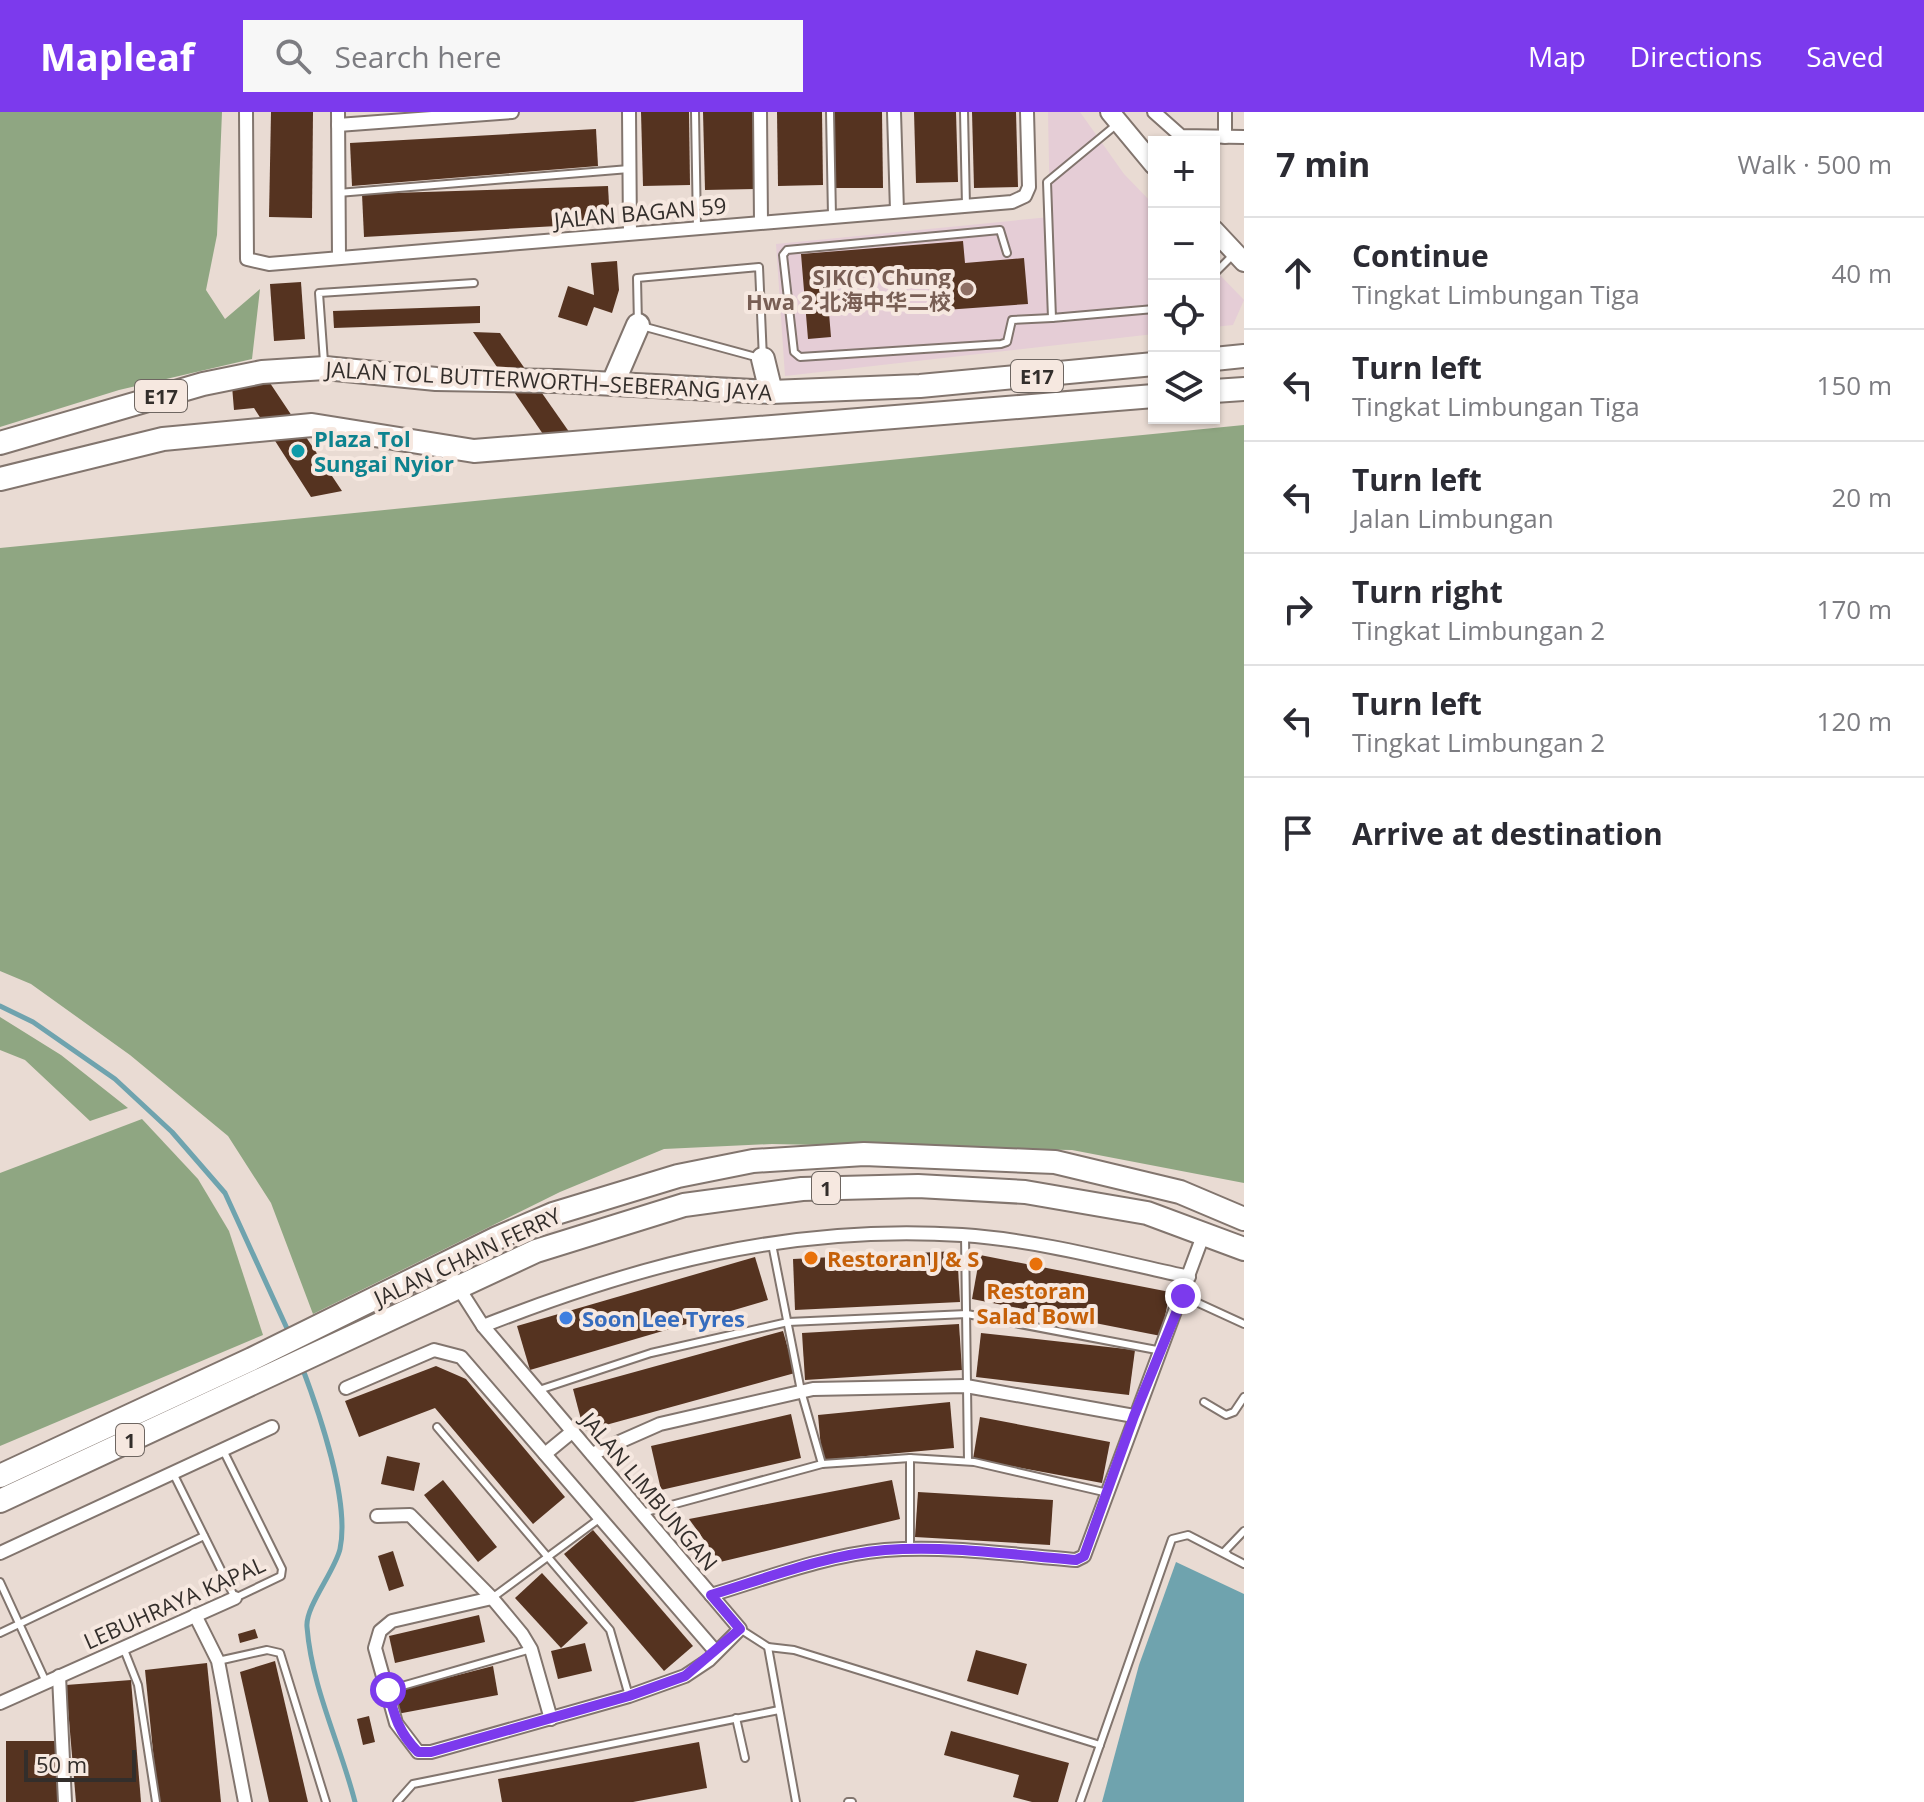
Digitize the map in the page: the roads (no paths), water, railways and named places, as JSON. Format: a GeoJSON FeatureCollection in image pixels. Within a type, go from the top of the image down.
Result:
{"type":"FeatureCollection","features":[{"type":"Feature","properties":{"kind":"highway"},"geometry":{"type":"LineString","coordinates":[[613,383],[638,325]]}},
{"type":"Feature","properties":{"kind":"highway"},"geometry":{"type":"LineString","coordinates":[[1220,358],[1244,356]]}},
{"type":"Feature","properties":{"kind":"highway"},"geometry":{"type":"LineString","coordinates":[[763,359],[771,392]]}},
{"type":"Feature","properties":{"kind":"highway","name":"JALAN TOL BUTTERWORTH–SEBERANG JAYA"},"geometry":{"type":"LineString","coordinates":[[0,443],[233,376],[325,368],[436,379],[613,383],[771,392],[920,386],[1148,365]]}},
{"type":"Feature","properties":{"kind":"highway"},"geometry":{"type":"LineString","coordinates":[[1220,391],[1244,389]]}},
{"type":"Feature","properties":{"kind":"highway","name":"JALAN TOL BUTTERWORTH–SEBERANG JAYA"},"geometry":{"type":"LineString","coordinates":[[0,479],[163,439],[312,425],[474,451],[1148,396]]}},
{"type":"Feature","properties":{"kind":"highway","name":"JALAN CHAIN FERRY"},"geometry":{"type":"LineString","coordinates":[[0,1501],[256,1368],[387,1292],[553,1214],[678,1176],[753,1161],[864,1154],[1055,1162],[1180,1192],[1244,1219]]}},
{"type":"Feature","properties":{"kind":"highway","name":"JALAN CHAIN FERRY"},"geometry":{"type":"LineString","coordinates":[[0,1476],[256,1368],[399,1315],[536,1251],[647,1213],[788,1190],[918,1186],[1025,1192],[1128,1208],[1244,1249]]}},
{"type":"Feature","properties":{"kind":"highway"},"geometry":{"type":"LineString","coordinates":[[1180,1192],[1244,1204]]}},
{"type":"Feature","properties":{"kind":"street","name":"JALAN BAGAN 59"},"geometry":{"type":"LineString","coordinates":[[246,112],[247,259],[269,264],[1012,202],[1025,196],[1029,187],[1027,112]]}},
{"type":"Feature","properties":{"kind":"street"},"geometry":{"type":"LineString","coordinates":[[339,257],[338,119],[512,112]]}},
{"type":"Feature","properties":{"kind":"street"},"geometry":{"type":"LineString","coordinates":[[629,112],[630,233]]}},
{"type":"Feature","properties":{"kind":"street"},"geometry":{"type":"LineString","coordinates":[[760,112],[761,222]]}},
{"type":"Feature","properties":{"kind":"street"},"geometry":{"type":"LineString","coordinates":[[894,112],[897,211]]}},
{"type":"Feature","properties":{"kind":"street"},"geometry":{"type":"LineString","coordinates":[[1154,112],[1181,136],[1244,137]]}},
{"type":"Feature","properties":{"kind":"street"},"geometry":{"type":"LineString","coordinates":[[1225,112],[1225,137]]}},
{"type":"Feature","properties":{"kind":"street"},"geometry":{"type":"LineString","coordinates":[[1114,118],[1148,158]]}},
{"type":"Feature","properties":{"kind":"street"},"geometry":{"type":"LineString","coordinates":[[1220,236],[1240,257]]}},
{"type":"Feature","properties":{"kind":"street"},"geometry":{"type":"LineString","coordinates":[[483,1326],[572,1291],[667,1262],[772,1241],[883,1233],[965,1235],[1108,1259],[1189,1277]]}},
{"type":"Feature","properties":{"kind":"street"},"geometry":{"type":"LineString","coordinates":[[711,1595],[806,1566],[882,1550],[910,1549],[1076,1560],[1084,1556],[1204,1233]]}},
{"type":"Feature","properties":{"kind":"street","name":"JALAN LIMBUNGAN"},"geometry":{"type":"LineString","coordinates":[[444,1265],[483,1326],[740,1629]]}},
{"type":"Feature","properties":{"kind":"street"},"geometry":{"type":"LineString","coordinates":[[346,1388],[434,1350],[449,1351],[461,1357],[716,1652]]}},
{"type":"Feature","properties":{"kind":"street"},"geometry":{"type":"LineString","coordinates":[[592,1454],[660,1424],[801,1391],[966,1386],[1134,1416]]}},
{"type":"Feature","properties":{"kind":"street"},"geometry":{"type":"LineString","coordinates":[[0,1553],[272,1427]]}},
{"type":"Feature","properties":{"kind":"street"},"geometry":{"type":"LineString","coordinates":[[545,1454],[573,1431]]}},
{"type":"Feature","properties":{"kind":"street"},"geometry":{"type":"LineString","coordinates":[[377,1516],[410,1515],[492,1598],[531,1649],[551,1719]]}},
{"type":"Feature","properties":{"kind":"street","name":"LEBUHRAYA KAPAL"},"geometry":{"type":"LineString","coordinates":[[0,1703],[235,1598]]}},
{"type":"Feature","properties":{"kind":"street"},"geometry":{"type":"LineString","coordinates":[[492,1598],[392,1621],[380,1631],[375,1648],[396,1723],[418,1752],[431,1752],[551,1719],[685,1676],[740,1629]]}},
{"type":"Feature","properties":{"kind":"street"},"geometry":{"type":"LineString","coordinates":[[195,1615],[218,1661],[245,1802]]}},
{"type":"Feature","properties":{"kind":"street"},"geometry":{"type":"LineString","coordinates":[[59,1676],[65,1802]]}},
{"type":"Feature","properties":{"kind":"lane"},"geometry":{"type":"LineString","coordinates":[[695,112],[697,228]]}},
{"type":"Feature","properties":{"kind":"lane"},"geometry":{"type":"LineString","coordinates":[[830,112],[832,217]]}},
{"type":"Feature","properties":{"kind":"lane"},"geometry":{"type":"LineString","coordinates":[[964,112],[966,206]]}},
{"type":"Feature","properties":{"kind":"lane"},"geometry":{"type":"LineString","coordinates":[[1052,318],[1047,182],[1114,118]]}},
{"type":"Feature","properties":{"kind":"lane"},"geometry":{"type":"LineString","coordinates":[[338,193],[629,169]]}},
{"type":"Feature","properties":{"kind":"lane"},"geometry":{"type":"LineString","coordinates":[[1007,253],[1000,230],[787,250],[783,255],[792,347],[800,357],[1001,344],[1007,342],[1012,320],[1148,310]]}},
{"type":"Feature","properties":{"kind":"lane"},"geometry":{"type":"LineString","coordinates":[[1220,270],[1240,257]]}},
{"type":"Feature","properties":{"kind":"lane"},"geometry":{"type":"LineString","coordinates":[[759,267],[763,359],[638,325],[637,278],[759,267]]}},
{"type":"Feature","properties":{"kind":"lane"},"geometry":{"type":"LineString","coordinates":[[325,368],[319,293],[474,283]]}},
{"type":"Feature","properties":{"kind":"lane"},"geometry":{"type":"LineString","coordinates":[[965,1235],[968,1461]]}},
{"type":"Feature","properties":{"kind":"lane"},"geometry":{"type":"LineString","coordinates":[[772,1241],[801,1391],[822,1464]]}},
{"type":"Feature","properties":{"kind":"lane"},"geometry":{"type":"LineString","coordinates":[[1183,1296],[1244,1324]]}},
{"type":"Feature","properties":{"kind":"lane"},"geometry":{"type":"LineString","coordinates":[[538,1390],[651,1353],[788,1322],[967,1314],[1162,1351]]}},
{"type":"Feature","properties":{"kind":"lane"},"geometry":{"type":"LineString","coordinates":[[1204,1402],[1226,1415],[1234,1412],[1244,1397]]}},
{"type":"Feature","properties":{"kind":"lane"},"geometry":{"type":"LineString","coordinates":[[437,1427],[610,1630],[629,1696]]}},
{"type":"Feature","properties":{"kind":"lane","name":"LEBUHRAYA KAPAL"},"geometry":{"type":"LineString","coordinates":[[223,1450],[282,1569],[281,1576],[235,1598]]}},
{"type":"Feature","properties":{"kind":"lane"},"geometry":{"type":"LineString","coordinates":[[910,1458],[910,1549]]}},
{"type":"Feature","properties":{"kind":"lane"},"geometry":{"type":"LineString","coordinates":[[642,1513],[822,1464],[910,1458],[968,1461],[1108,1493]]}},
{"type":"Feature","properties":{"kind":"lane"},"geometry":{"type":"LineString","coordinates":[[173,1473],[235,1598]]}},
{"type":"Feature","properties":{"kind":"lane"},"geometry":{"type":"LineString","coordinates":[[492,1598],[600,1518]]}},
{"type":"Feature","properties":{"kind":"lane"},"geometry":{"type":"LineString","coordinates":[[1244,1531],[1224,1552],[1244,1564]]}},
{"type":"Feature","properties":{"kind":"lane"},"geometry":{"type":"LineString","coordinates":[[1080,1802],[1172,1539],[1188,1535],[1236,1558]]}},
{"type":"Feature","properties":{"kind":"lane"},"geometry":{"type":"LineString","coordinates":[[0,1633],[204,1536]]}},
{"type":"Feature","properties":{"kind":"lane"},"geometry":{"type":"LineString","coordinates":[[0,1582],[46,1682]]}},
{"type":"Feature","properties":{"kind":"lane","name":"JALAN LIMBUNGAN"},"geometry":{"type":"LineString","coordinates":[[740,1629],[768,1647]]}},
{"type":"Feature","properties":{"kind":"lane"},"geometry":{"type":"LineString","coordinates":[[123,1647],[138,1685],[156,1802]]}},
{"type":"Feature","properties":{"kind":"lane"},"geometry":{"type":"LineString","coordinates":[[796,1802],[768,1647],[794,1650],[1100,1745]]}},
{"type":"Feature","properties":{"kind":"lane"},"geometry":{"type":"LineString","coordinates":[[388,1690],[531,1649]]}},
{"type":"Feature","properties":{"kind":"lane"},"geometry":{"type":"LineString","coordinates":[[218,1661],[267,1650],[280,1653],[326,1802]]}},
{"type":"Feature","properties":{"kind":"lane"},"geometry":{"type":"LineString","coordinates":[[397,1802],[413,1784],[779,1710]]}},
{"type":"Feature","properties":{"kind":"lane"},"geometry":{"type":"LineString","coordinates":[[736,1718],[745,1758]]}},
{"type":"Feature","properties":{"kind":"water"},"geometry":{"type":"Polygon","coordinates":[[[1176,1562],[1244,1594],[1244,1802],[1102,1802],[1139,1665],[1176,1562]]]}},
{"type":"Feature","properties":{"kind":"waterway"},"geometry":{"type":"LineString","coordinates":[[0,1006],[33,1022],[115,1079],[172,1132],[225,1193],[290,1335]]}},
{"type":"Feature","properties":{"kind":"waterway"},"geometry":{"type":"LineString","coordinates":[[302,1367],[331,1457],[341,1507],[342,1530],[337,1558],[311,1609],[307,1627],[320,1694],[355,1802]]}},
{"type":"Feature","properties":{"kind":"place","name":"SJK(C) Chung Hwa 2 北海中华二校"},"geometry":{"type":"Point","coordinates":[967,289]}},
{"type":"Feature","properties":{"kind":"place","name":"Plaza Tol Sungai Nyior"},"geometry":{"type":"Point","coordinates":[298,451]}},
{"type":"Feature","properties":{"kind":"place","name":"Restoran J & S"},"geometry":{"type":"Point","coordinates":[811,1258]}},
{"type":"Feature","properties":{"kind":"place","name":"Restoran Salad Bowl"},"geometry":{"type":"Point","coordinates":[1036,1264]}},
{"type":"Feature","properties":{"kind":"place","name":"Soon Lee Tyres"},"geometry":{"type":"Point","coordinates":[566,1318]}}]}
